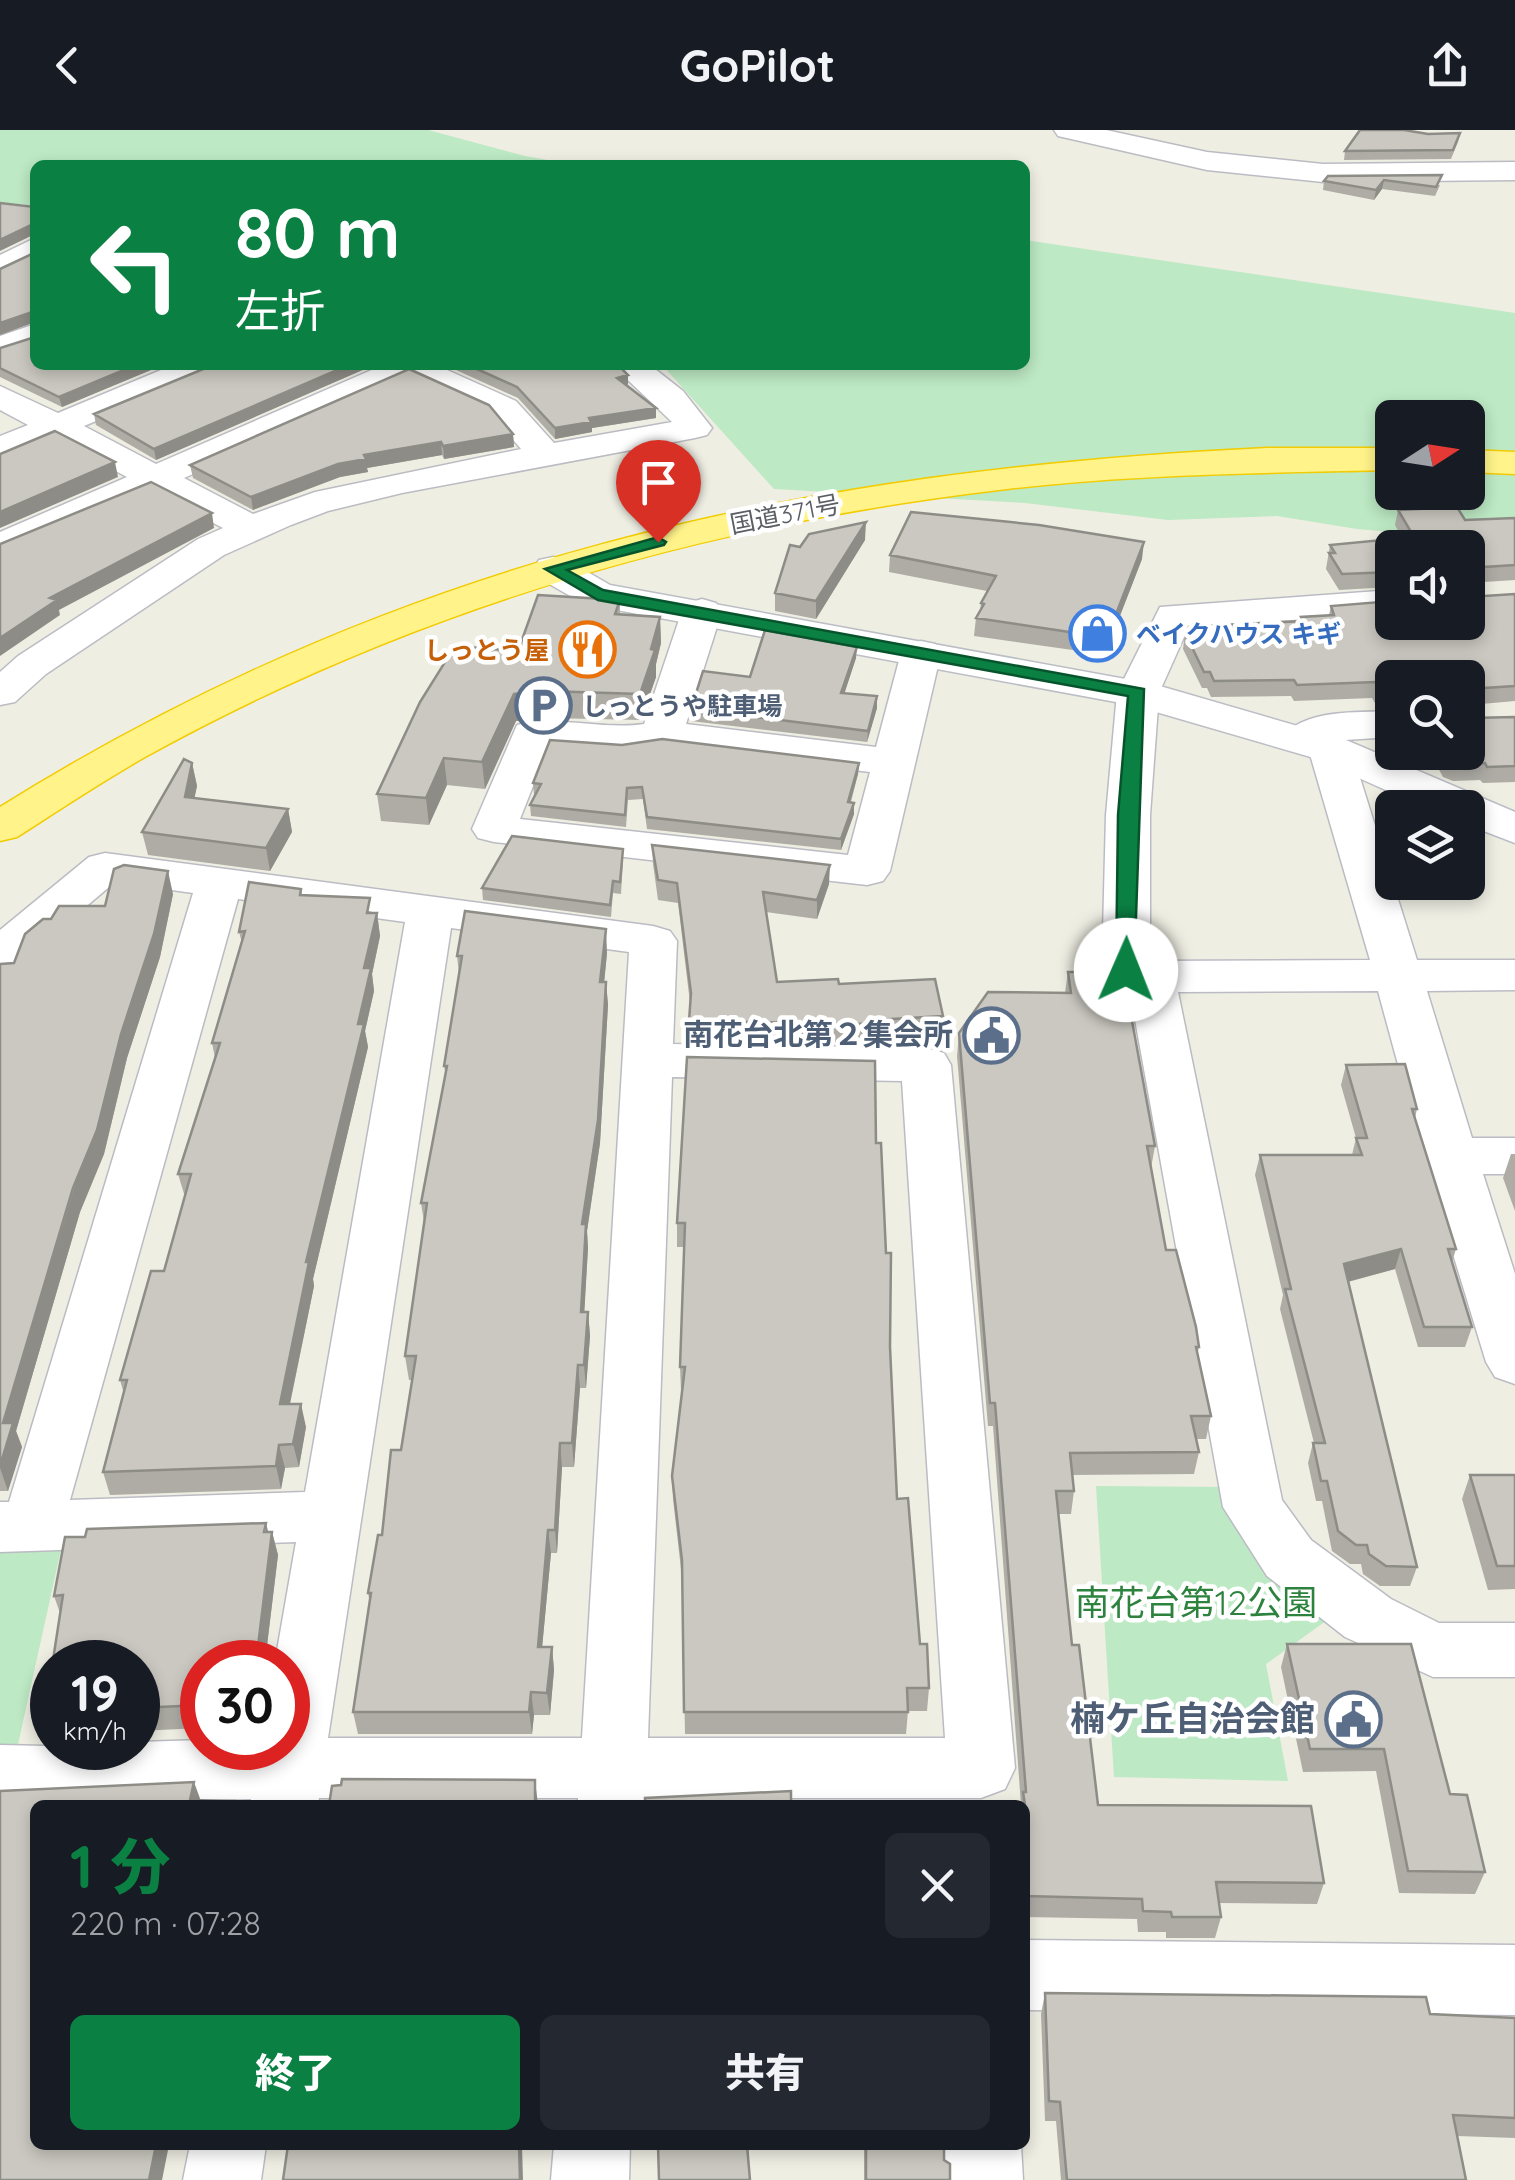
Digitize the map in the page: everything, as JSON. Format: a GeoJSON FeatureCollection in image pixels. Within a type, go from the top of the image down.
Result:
{"type":"FeatureCollection","features":[{"type":"Feature","properties":{"kind":"highway","name":"国道371号"},"geometry":{"type":"LineString","coordinates":[[0,827],[165,730],[384,629],[553,569],[728,524],[920,488],[1105,466],[1375,458]]}},
{"type":"Feature","properties":{"kind":"highway"},"geometry":{"type":"LineString","coordinates":[[1485,462],[1515,463]]}},
{"type":"Feature","properties":{"kind":"street"},"geometry":{"type":"LineString","coordinates":[[1068,130],[1207,161],[1323,174],[1462,168],[1515,171]]}},
{"type":"Feature","properties":{"kind":"street"},"geometry":{"type":"LineString","coordinates":[[0,268],[30,250]]}},
{"type":"Feature","properties":{"kind":"street"},"geometry":{"type":"LineString","coordinates":[[0,347],[30,336]]}},
{"type":"Feature","properties":{"kind":"street"},"geometry":{"type":"LineString","coordinates":[[0,450],[190,370]]}},
{"type":"Feature","properties":{"kind":"street"},"geometry":{"type":"LineString","coordinates":[[0,546],[397,370]]}},
{"type":"Feature","properties":{"kind":"street"},"geometry":{"type":"LineString","coordinates":[[420,370],[504,408],[544,454]]}},
{"type":"Feature","properties":{"kind":"street"},"geometry":{"type":"LineString","coordinates":[[0,693],[32,666],[123,605],[211,548],[250,528],[356,492],[695,428],[671,398],[635,370]]}},
{"type":"Feature","properties":{"kind":"street"},"geometry":{"type":"LineString","coordinates":[[0,396],[250,528]]}},
{"type":"Feature","properties":{"kind":"street"},"geometry":{"type":"LineString","coordinates":[[553,569],[598,594],[1138,693],[1315,744],[1424,790]]}},
{"type":"Feature","properties":{"kind":"street"},"geometry":{"type":"LineString","coordinates":[[1375,603],[1174,615],[1138,693],[1128,815],[1126,970],[1151,977],[1515,974]]}},
{"type":"Feature","properties":{"kind":"street"},"geometry":{"type":"LineString","coordinates":[[662,734],[702,611]]}},
{"type":"Feature","properties":{"kind":"street"},"geometry":{"type":"LineString","coordinates":[[895,762],[662,734],[623,740],[532,734],[494,829],[866,871],[895,762],[920,653]]}},
{"type":"Feature","properties":{"kind":"street"},"geometry":{"type":"LineString","coordinates":[[1375,725],[1323,729],[1315,744],[1400,974],[1450,1156],[1515,1362]]}},
{"type":"Feature","properties":{"kind":"street"},"geometry":{"type":"LineString","coordinates":[[1485,816],[1515,828]]}},
{"type":"Feature","properties":{"kind":"street"},"geometry":{"type":"LineString","coordinates":[[0,954],[105,867],[653,941],[613,1786]]}},
{"type":"Feature","properties":{"kind":"street"},"geometry":{"type":"LineString","coordinates":[[219,883],[16,1527],[329,1516]]}},
{"type":"Feature","properties":{"kind":"street"},"geometry":{"type":"LineString","coordinates":[[288,1786],[430,912]]}},
{"type":"Feature","properties":{"kind":"street"},"geometry":{"type":"LineString","coordinates":[[1151,977],[1253,1507],[1289,1558],[1368,1618],[1434,1650],[1515,1650]]}},
{"type":"Feature","properties":{"kind":"street"},"geometry":{"type":"LineString","coordinates":[[0,1775],[288,1786],[613,1786],[981,1768],[926,1065],[648,1060]]}},
{"type":"Feature","properties":{"kind":"street"},"geometry":{"type":"LineString","coordinates":[[1450,1156],[1515,1156]]}},
{"type":"Feature","properties":{"kind":"street"},"geometry":{"type":"LineString","coordinates":[[1030,1975],[1515,1980]]}},
{"type":"Feature","properties":{"kind":"street"},"geometry":{"type":"LineString","coordinates":[[222,2180],[227,2150]]}},
{"type":"Feature","properties":{"kind":"street"},"geometry":{"type":"LineString","coordinates":[[590,2180],[592,2150]]}},
{"type":"Feature","properties":{"kind":"street"},"geometry":{"type":"LineString","coordinates":[[983,2150],[984,2180]]}},
{"type":"Feature","properties":{"kind":"green space"},"geometry":{"type":"Polygon","coordinates":[[[0,130],[428,130],[548,160],[30,160],[30,205],[20,204],[0,212],[0,130]]]}},
{"type":"Feature","properties":{"kind":"green space"},"geometry":{"type":"Polygon","coordinates":[[[1030,241],[1515,313],[1515,543],[1485,540],[1485,530],[1375,531],[1277,516],[1168,520],[1025,503],[774,489],[667,370],[1030,370],[1030,241]]]}},
{"type":"Feature","properties":{"kind":"green space","name":"南花台第12公園"},"geometry":{"type":"Polygon","coordinates":[[[1096,1486],[1233,1487],[1344,1608],[1266,1664],[1288,1781],[1114,1777],[1096,1486]]]}},
{"type":"Feature","properties":{"kind":"green space"},"geometry":{"type":"Polygon","coordinates":[[[62,1545],[41,1640],[30,1640],[30,1690],[17,1749],[0,1750],[0,1546],[62,1545]]]}},
{"type":"Feature","properties":{"kind":"building"},"geometry":{"type":"Polygon","coordinates":[[[1360,130],[1460,133],[1453,150],[1345,151],[1360,130]]]}},
{"type":"Feature","properties":{"kind":"building"},"geometry":{"type":"Polygon","coordinates":[[[1442,175],[1436,187],[1384,180],[1376,190],[1324,181],[1328,176],[1442,175]]]}},
{"type":"Feature","properties":{"kind":"building"},"geometry":{"type":"Polygon","coordinates":[[[0,203],[30,206],[30,225],[0,240],[0,203]]]}},
{"type":"Feature","properties":{"kind":"building"},"geometry":{"type":"Polygon","coordinates":[[[30,255],[30,313],[0,323],[0,269],[30,255]]]}},
{"type":"Feature","properties":{"kind":"building"},"geometry":{"type":"Polygon","coordinates":[[[30,339],[30,370],[124,370],[59,397],[0,368],[0,348],[30,339]]]}},
{"type":"Feature","properties":{"kind":"building"},"geometry":{"type":"Polygon","coordinates":[[[201,370],[337,370],[154,449],[94,414],[201,370]]]}},
{"type":"Feature","properties":{"kind":"building"},"geometry":{"type":"Polygon","coordinates":[[[407,370],[489,405],[513,434],[364,455],[366,459],[338,464],[251,497],[190,465],[407,370]]]}},
{"type":"Feature","properties":{"kind":"building"},"geometry":{"type":"Polygon","coordinates":[[[479,370],[623,370],[628,375],[617,378],[656,408],[589,418],[591,422],[555,428],[517,387],[479,370]]]}},
{"type":"Feature","properties":{"kind":"building"},"geometry":{"type":"Polygon","coordinates":[[[55,431],[115,462],[0,512],[0,454],[55,431]]]}},
{"type":"Feature","properties":{"kind":"building"},"geometry":{"type":"Polygon","coordinates":[[[151,482],[212,513],[50,598],[57,600],[0,638],[0,544],[151,482]]]}},
{"type":"Feature","properties":{"kind":"building"},"geometry":{"type":"Polygon","coordinates":[[[1398,510],[1459,510],[1465,520],[1515,518],[1515,565],[1485,567],[1485,530],[1410,530],[1398,510]]]}},
{"type":"Feature","properties":{"kind":"building"},"geometry":{"type":"Polygon","coordinates":[[[911,512],[1039,525],[1144,542],[1111,627],[1107,626],[1103,637],[976,618],[996,576],[890,555],[911,512]]]}},
{"type":"Feature","properties":{"kind":"building"},"geometry":{"type":"Polygon","coordinates":[[[866,522],[816,601],[775,593],[790,545],[800,547],[809,534],[866,522]]]}},
{"type":"Feature","properties":{"kind":"building"},"geometry":{"type":"Polygon","coordinates":[[[1375,541],[1375,573],[1342,574],[1329,553],[1335,553],[1330,545],[1375,541]]]}},
{"type":"Feature","properties":{"kind":"building"},"geometry":{"type":"Polygon","coordinates":[[[1515,594],[1515,686],[1485,688],[1485,660],[1375,660],[1375,682],[1297,685],[1294,680],[1214,681],[1210,672],[1204,672],[1185,633],[1188,627],[1303,621],[1301,617],[1334,615],[1331,606],[1375,602],[1375,640],[1485,640],[1485,596],[1515,594]]]}},
{"type":"Feature","properties":{"kind":"building"},"geometry":{"type":"Polygon","coordinates":[[[538,595],[620,600],[615,614],[660,617],[651,649],[655,650],[640,694],[514,694],[482,762],[444,758],[426,798],[377,794],[420,702],[455,646],[518,651],[538,595]]]}},
{"type":"Feature","properties":{"kind":"building"},"geometry":{"type":"Polygon","coordinates":[[[765,630],[857,647],[841,693],[877,696],[868,731],[691,709],[703,671],[750,677],[765,630]]]}},
{"type":"Feature","properties":{"kind":"building"},"geometry":{"type":"Polygon","coordinates":[[[1515,717],[1515,766],[1487,767],[1485,718],[1515,717]]]}},
{"type":"Feature","properties":{"kind":"building"},"geometry":{"type":"Polygon","coordinates":[[[662,739],[859,763],[848,802],[854,803],[841,839],[647,817],[642,787],[627,788],[625,815],[530,805],[541,784],[533,783],[550,740],[622,745],[662,739]]]}},
{"type":"Feature","properties":{"kind":"building"},"geometry":{"type":"Polygon","coordinates":[[[184,759],[192,763],[185,797],[288,809],[266,848],[142,832],[184,759]]]}},
{"type":"Feature","properties":{"kind":"building"},"geometry":{"type":"Polygon","coordinates":[[[512,836],[623,849],[620,882],[613,881],[610,905],[482,888],[512,836]]]}},
{"type":"Feature","properties":{"kind":"building"},"geometry":{"type":"Polygon","coordinates":[[[652,845],[830,865],[817,900],[763,892],[777,982],[838,979],[839,984],[935,979],[943,1016],[875,1020],[875,1024],[689,1021],[691,993],[677,883],[658,880],[652,845]]]}},
{"type":"Feature","properties":{"kind":"building"},"geometry":{"type":"Polygon","coordinates":[[[124,865],[168,871],[154,934],[121,1034],[97,1130],[73,1188],[3,1423],[13,1423],[0,1466],[0,964],[14,963],[25,934],[43,919],[51,919],[59,906],[105,906],[114,869],[124,865]]]}},
{"type":"Feature","properties":{"kind":"building"},"geometry":{"type":"Polygon","coordinates":[[[249,882],[301,889],[300,895],[370,898],[367,913],[377,913],[364,968],[371,968],[358,1024],[364,1024],[306,1262],[280,1404],[301,1404],[293,1444],[279,1445],[276,1466],[103,1472],[127,1380],[120,1380],[151,1271],[164,1271],[191,1174],[178,1174],[220,1043],[212,1043],[245,931],[239,932],[249,882]]]}},
{"type":"Feature","properties":{"kind":"building"},"geometry":{"type":"Polygon","coordinates":[[[465,911],[606,929],[600,982],[606,982],[598,1120],[582,1224],[586,1224],[581,1312],[588,1312],[584,1365],[578,1365],[572,1443],[560,1443],[555,1530],[548,1530],[538,1647],[552,1647],[547,1693],[531,1692],[529,1712],[353,1712],[368,1593],[378,1535],[382,1535],[391,1450],[401,1450],[416,1356],[405,1356],[427,1203],[421,1203],[447,1066],[465,911]]]}},
{"type":"Feature","properties":{"kind":"building"},"geometry":{"type":"Polygon","coordinates":[[[1068,972],[1123,972],[1155,1146],[1147,1146],[1166,1250],[1176,1250],[1196,1327],[1196,1347],[1211,1416],[1191,1416],[1199,1452],[1070,1453],[1074,1491],[1056,1491],[1072,1645],[1079,1645],[1098,1805],[1311,1806],[1324,1883],[1216,1882],[1221,1917],[1172,1917],[1171,1912],[1143,1911],[1142,1899],[1030,1896],[1030,1800],[1024,1800],[1023,1792],[995,1403],[990,1403],[959,1033],[988,992],[1071,993],[1068,972]]]}},
{"type":"Feature","properties":{"kind":"building"},"geometry":{"type":"Polygon","coordinates":[[[687,1057],[875,1061],[876,1143],[881,1143],[886,1253],[891,1253],[890,1347],[897,1499],[908,1498],[920,1644],[927,1644],[929,1688],[907,1688],[908,1712],[684,1712],[682,1560],[672,1476],[685,1367],[680,1367],[685,1223],[677,1223],[687,1057]]]}},
{"type":"Feature","properties":{"kind":"building"},"geometry":{"type":"Polygon","coordinates":[[[1405,1064],[1417,1109],[1412,1109],[1456,1249],[1448,1249],[1472,1327],[1424,1327],[1401,1249],[1344,1264],[1417,1567],[1386,1566],[1369,1554],[1367,1545],[1356,1545],[1338,1531],[1327,1481],[1321,1481],[1313,1443],[1325,1443],[1285,1289],[1291,1289],[1260,1155],[1362,1155],[1356,1138],[1367,1138],[1346,1065],[1405,1064]]]}},
{"type":"Feature","properties":{"kind":"building"},"geometry":{"type":"Polygon","coordinates":[[[1470,1475],[1515,1475],[1515,1566],[1497,1566],[1470,1475]]]}},
{"type":"Feature","properties":{"kind":"building"},"geometry":{"type":"Polygon","coordinates":[[[266,1523],[264,1532],[272,1532],[259,1640],[180,1640],[180,1706],[160,1707],[160,1640],[56,1640],[63,1595],[54,1596],[65,1537],[85,1537],[87,1529],[266,1523]]]}},
{"type":"Feature","properties":{"kind":"building"},"geometry":{"type":"Polygon","coordinates":[[[1287,1644],[1411,1644],[1450,1794],[1467,1795],[1485,1872],[1408,1871],[1384,1749],[1310,1749],[1287,1644]]]}},
{"type":"Feature","properties":{"kind":"building"},"geometry":{"type":"Polygon","coordinates":[[[342,1779],[535,1780],[535,1800],[330,1800],[332,1786],[341,1785],[342,1779]]]}},
{"type":"Feature","properties":{"kind":"building"},"geometry":{"type":"Polygon","coordinates":[[[194,1782],[190,1800],[30,1800],[30,2150],[155,2150],[149,2180],[0,2180],[0,1791],[194,1782]]]}},
{"type":"Feature","properties":{"kind":"building"},"geometry":{"type":"Polygon","coordinates":[[[791,1791],[791,1800],[645,1798],[791,1791]]]}},
{"type":"Feature","properties":{"kind":"building"},"geometry":{"type":"Polygon","coordinates":[[[1045,1993],[1426,1997],[1430,2014],[1515,2018],[1515,2118],[1453,2115],[1466,2180],[1067,2180],[1060,2102],[1049,2101],[1045,1993]]]}},
{"type":"Feature","properties":{"kind":"building"},"geometry":{"type":"Polygon","coordinates":[[[287,2150],[519,2150],[520,2180],[283,2180],[287,2150]]]}},
{"type":"Feature","properties":{"kind":"building"},"geometry":{"type":"Polygon","coordinates":[[[658,2150],[747,2150],[750,2180],[659,2180],[658,2150]]]}},
{"type":"Feature","properties":{"kind":"building"},"geometry":{"type":"Polygon","coordinates":[[[866,2150],[944,2150],[944,2160],[950,2164],[950,2180],[866,2180],[866,2150]]]}},
{"type":"Feature","properties":{"kind":"place","name":"ベイクハウス キギ"},"geometry":{"type":"Point","coordinates":[1097,634]}},
{"type":"Feature","properties":{"kind":"place","name":"しっとう屋"},"geometry":{"type":"Point","coordinates":[588,650]}},
{"type":"Feature","properties":{"kind":"place","name":"しっとうや駐車場"},"geometry":{"type":"Point","coordinates":[543,706]}},
{"type":"Feature","properties":{"kind":"place","name":"南花台北第２集会所"},"geometry":{"type":"Point","coordinates":[992,1035]}},
{"type":"Feature","properties":{"kind":"place","name":"楠ケ丘自治会館"},"geometry":{"type":"Point","coordinates":[1354,1719]}},
{"type":"Feature","properties":{"kind":"route"},"geometry":{"type":"LineString","coordinates":[[658,542],[553,569],[598,594],[1138,693],[1128,815],[1126,970]]}}]}
